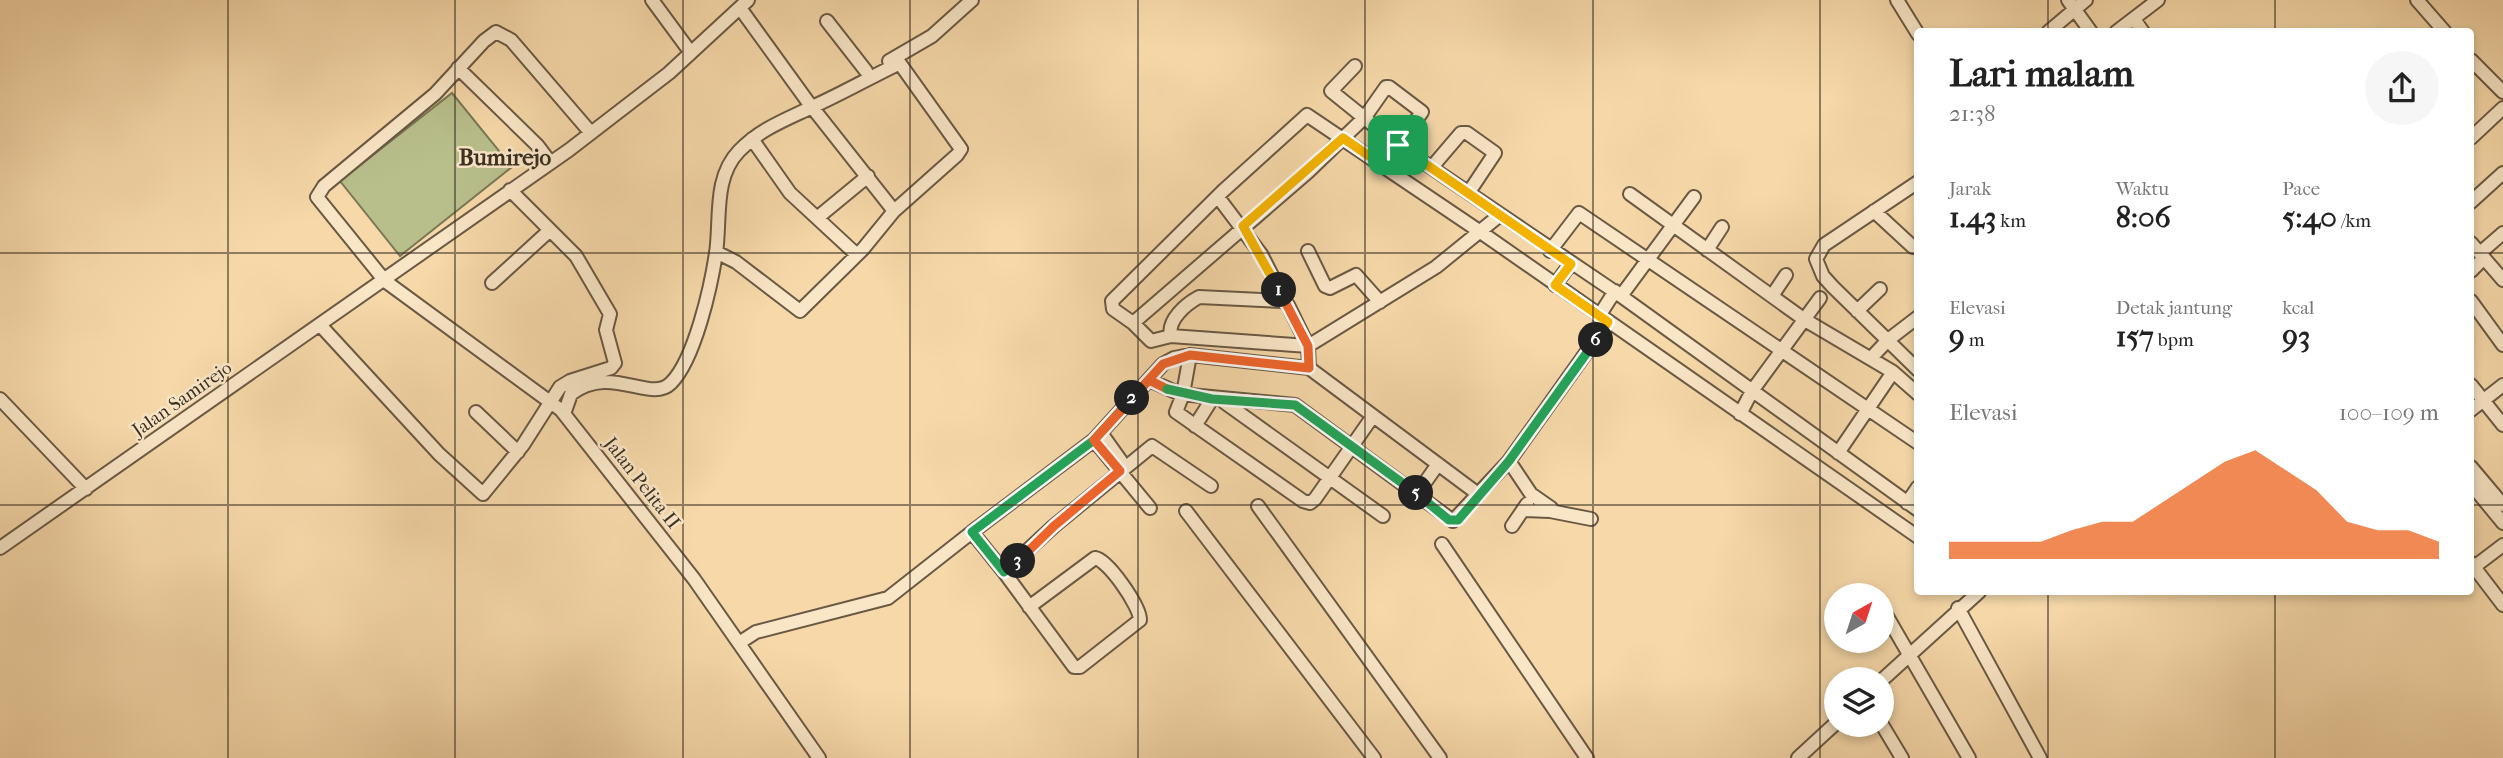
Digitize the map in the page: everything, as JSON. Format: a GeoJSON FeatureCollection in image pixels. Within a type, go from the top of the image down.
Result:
{"type":"FeatureCollection","features":[{"type":"Feature","properties":{"kind":"street"},"geometry":{"type":"LineString","coordinates":[[652,0],[691,53]]}},
{"type":"Feature","properties":{"kind":"street"},"geometry":{"type":"LineString","coordinates":[[1897,0],[1914,28]]}},
{"type":"Feature","properties":{"kind":"street"},"geometry":{"type":"LineString","coordinates":[[2058,28],[2080,19],[2086,0]]}},
{"type":"Feature","properties":{"kind":"street"},"geometry":{"type":"LineString","coordinates":[[2122,28],[2158,0]]}},
{"type":"Feature","properties":{"kind":"street"},"geometry":{"type":"LineString","coordinates":[[2417,0],[2442,28]]}},
{"type":"Feature","properties":{"kind":"street"},"geometry":{"type":"LineString","coordinates":[[809,103],[897,61],[932,36],[967,2]]}},
{"type":"Feature","properties":{"kind":"street"},"geometry":{"type":"LineString","coordinates":[[745,11],[809,103],[894,212]]}},
{"type":"Feature","properties":{"kind":"street","name":"Jalan Samirejo"},"geometry":{"type":"LineString","coordinates":[[0,548],[321,326],[591,133],[745,11]]}},
{"type":"Feature","properties":{"kind":"street"},"geometry":{"type":"LineString","coordinates":[[2134,19],[2140,28]]}},
{"type":"Feature","properties":{"kind":"street"},"geometry":{"type":"LineString","coordinates":[[827,21],[866,71]]}},
{"type":"Feature","properties":{"kind":"street"},"geometry":{"type":"LineString","coordinates":[[550,162],[538,146],[458,68],[493,33],[503,34],[591,133]]}},
{"type":"Feature","properties":{"kind":"street"},"geometry":{"type":"LineString","coordinates":[[610,374],[660,390],[670,384],[688,356],[716,252],[722,185],[726,170],[738,152],[763,130],[809,103],[866,71],[897,61]]}},
{"type":"Feature","properties":{"kind":"street"},"geometry":{"type":"LineString","coordinates":[[716,252],[736,262],[800,311],[857,255],[894,212],[961,149],[897,61]]}},
{"type":"Feature","properties":{"kind":"street"},"geometry":{"type":"LineString","coordinates":[[2474,63],[2503,92]]}},
{"type":"Feature","properties":{"kind":"street"},"geometry":{"type":"LineString","coordinates":[[1354,66],[1331,90],[1398,145],[1550,250],[1618,293],[1913,506]]}},
{"type":"Feature","properties":{"kind":"street","name":"Jalan Pelita II"},"geometry":{"type":"LineString","coordinates":[[458,68],[435,94],[318,193],[320,202],[385,281],[557,408],[733,635],[819,758]]}},
{"type":"Feature","properties":{"kind":"street"},"geometry":{"type":"LineString","coordinates":[[1133,323],[1343,138],[1365,117],[1386,87],[1420,109],[1422,114],[1382,165]]}},
{"type":"Feature","properties":{"kind":"street"},"geometry":{"type":"LineString","coordinates":[[2474,135],[2503,108]]}},
{"type":"Feature","properties":{"kind":"street"},"geometry":{"type":"LineString","coordinates":[[1309,356],[1171,336],[1151,341],[1133,323],[1113,309],[1110,303],[1218,197],[1307,115],[1482,233],[1914,534]]}},
{"type":"Feature","properties":{"kind":"street"},"geometry":{"type":"LineString","coordinates":[[1432,167],[1461,133],[1467,133],[1495,153],[1469,192]]}},
{"type":"Feature","properties":{"kind":"street"},"geometry":{"type":"LineString","coordinates":[[752,139],[790,192],[857,255]]}},
{"type":"Feature","properties":{"kind":"street"},"geometry":{"type":"LineString","coordinates":[[2474,199],[2503,173]]}},
{"type":"Feature","properties":{"kind":"street"},"geometry":{"type":"LineString","coordinates":[[817,218],[868,176]]}},
{"type":"Feature","properties":{"kind":"street"},"geometry":{"type":"LineString","coordinates":[[1914,189],[1874,211],[1825,245],[1816,259],[1823,276],[1886,342],[1914,366]]}},
{"type":"Feature","properties":{"kind":"street"},"geometry":{"type":"LineString","coordinates":[[321,326],[439,454],[483,494],[557,408],[580,387],[610,374],[615,363],[606,330],[610,314],[576,256],[510,190]]}},
{"type":"Feature","properties":{"kind":"street"},"geometry":{"type":"LineString","coordinates":[[1630,194],[1805,320],[1893,372],[1914,390]]}},
{"type":"Feature","properties":{"kind":"street"},"geometry":{"type":"LineString","coordinates":[[1218,197],[1243,226],[1286,303],[1309,356],[1373,416],[1478,494]]}},
{"type":"Feature","properties":{"kind":"street"},"geometry":{"type":"LineString","coordinates":[[1149,380],[1183,394],[1295,405],[1453,522],[1509,461],[1604,319],[1618,293],[1648,260],[1694,197]]}},
{"type":"Feature","properties":{"kind":"street"},"geometry":{"type":"LineString","coordinates":[[1874,211],[1913,247]]}},
{"type":"Feature","properties":{"kind":"street"},"geometry":{"type":"LineString","coordinates":[[1550,250],[1579,213],[1914,440]]}},
{"type":"Feature","properties":{"kind":"street"},"geometry":{"type":"LineString","coordinates":[[733,635],[756,632],[887,598],[1097,436],[1163,364],[1190,355],[1309,356],[1380,302],[1436,267],[1482,233],[1500,215]]}},
{"type":"Feature","properties":{"kind":"street"},"geometry":{"type":"LineString","coordinates":[[1707,250],[1722,228]]}},
{"type":"Feature","properties":{"kind":"street"},"geometry":{"type":"LineString","coordinates":[[492,283],[549,230]]}},
{"type":"Feature","properties":{"kind":"street"},"geometry":{"type":"LineString","coordinates":[[2503,233],[2478,252],[2503,279]]}},
{"type":"Feature","properties":{"kind":"street"},"geometry":{"type":"LineString","coordinates":[[1308,251],[1327,287],[1358,275],[1380,302]]}},
{"type":"Feature","properties":{"kind":"street"},"geometry":{"type":"LineString","coordinates":[[1555,285],[1571,264]]}},
{"type":"Feature","properties":{"kind":"street"},"geometry":{"type":"LineString","coordinates":[[1772,296],[1786,275]]}},
{"type":"Feature","properties":{"kind":"street"},"geometry":{"type":"LineString","coordinates":[[1857,311],[1880,289]]}},
{"type":"Feature","properties":{"kind":"street"},"geometry":{"type":"LineString","coordinates":[[1171,336],[1170,329],[1175,318],[1199,297],[1286,303]]}},
{"type":"Feature","properties":{"kind":"street"},"geometry":{"type":"LineString","coordinates":[[1740,414],[1752,391],[1820,298]]}},
{"type":"Feature","properties":{"kind":"street"},"geometry":{"type":"LineString","coordinates":[[2474,305],[2503,345]]}},
{"type":"Feature","properties":{"kind":"street"},"geometry":{"type":"LineString","coordinates":[[1871,358],[1914,320]]}},
{"type":"Feature","properties":{"kind":"street"},"geometry":{"type":"LineString","coordinates":[[1190,355],[1177,412],[1303,501],[1310,503],[1315,499],[1373,416]]}},
{"type":"Feature","properties":{"kind":"street"},"geometry":{"type":"LineString","coordinates":[[1838,453],[1893,372]]}},
{"type":"Feature","properties":{"kind":"street"},"geometry":{"type":"LineString","coordinates":[[2474,408],[2503,384]]}},
{"type":"Feature","properties":{"kind":"street"},"geometry":{"type":"LineString","coordinates":[[2474,389],[2503,425]]}},
{"type":"Feature","properties":{"kind":"street"},"geometry":{"type":"LineString","coordinates":[[0,399],[86,489]]}},
{"type":"Feature","properties":{"kind":"street"},"geometry":{"type":"LineString","coordinates":[[1217,399],[1255,422],[1383,516]]}},
{"type":"Feature","properties":{"kind":"street"},"geometry":{"type":"LineString","coordinates":[[1195,426],[1217,399]]}},
{"type":"Feature","properties":{"kind":"street"},"geometry":{"type":"LineString","coordinates":[[1255,422],[1271,403]]}},
{"type":"Feature","properties":{"kind":"street"},"geometry":{"type":"LineString","coordinates":[[476,412],[518,452]]}},
{"type":"Feature","properties":{"kind":"street"},"geometry":{"type":"LineString","coordinates":[[1097,436],[1154,510]]}},
{"type":"Feature","properties":{"kind":"street"},"geometry":{"type":"LineString","coordinates":[[1004,572],[1154,445],[1211,486]]}},
{"type":"Feature","properties":{"kind":"street"},"geometry":{"type":"LineString","coordinates":[[1509,461],[1531,494],[1550,507],[1550,511]]}},
{"type":"Feature","properties":{"kind":"street"},"geometry":{"type":"LineString","coordinates":[[1416,494],[1438,464]]}},
{"type":"Feature","properties":{"kind":"street"},"geometry":{"type":"LineString","coordinates":[[2474,471],[2503,505]]}},
{"type":"Feature","properties":{"kind":"street"},"geometry":{"type":"LineString","coordinates":[[1854,493],[1868,475]]}},
{"type":"Feature","properties":{"kind":"street"},"geometry":{"type":"LineString","coordinates":[[2474,488],[2503,523]]}},
{"type":"Feature","properties":{"kind":"street"},"geometry":{"type":"LineString","coordinates":[[1512,526],[1524,510],[1531,494]]}},
{"type":"Feature","properties":{"kind":"street"},"geometry":{"type":"LineString","coordinates":[[1258,506],[1440,758]]}},
{"type":"Feature","properties":{"kind":"street"},"geometry":{"type":"LineString","coordinates":[[1524,510],[1550,511],[1591,519]]}},
{"type":"Feature","properties":{"kind":"street"},"geometry":{"type":"LineString","coordinates":[[1186,511],[1374,758]]}},
{"type":"Feature","properties":{"kind":"street"},"geometry":{"type":"LineString","coordinates":[[972,532],[1004,572],[1029,607],[1077,668],[1140,620],[1137,606],[1104,561],[1095,558],[1029,607]]}},
{"type":"Feature","properties":{"kind":"street"},"geometry":{"type":"LineString","coordinates":[[1442,544],[1587,758]]}},
{"type":"Feature","properties":{"kind":"street"},"geometry":{"type":"LineString","coordinates":[[2474,564],[2503,544]]}},
{"type":"Feature","properties":{"kind":"street"},"geometry":{"type":"LineString","coordinates":[[2474,568],[2503,605]]}},
{"type":"Feature","properties":{"kind":"street"},"geometry":{"type":"LineString","coordinates":[[1894,669],[1975,595]]}},
{"type":"Feature","properties":{"kind":"street"},"geometry":{"type":"LineString","coordinates":[[1958,608],[2040,758]]}},
{"type":"Feature","properties":{"kind":"street"},"geometry":{"type":"LineString","coordinates":[[1894,626],[1969,758]]}},
{"type":"Feature","properties":{"kind":"street"},"geometry":{"type":"LineString","coordinates":[[1798,758],[1824,734]]}},
{"type":"Feature","properties":{"kind":"street"},"geometry":{"type":"LineString","coordinates":[[1889,737],[1902,758]]}},
{"type":"Feature","properties":{"kind":"green space"},"geometry":{"type":"Polygon","coordinates":[[[452,93],[512,167],[400,256],[340,181],[452,93]]]}},
{"type":"Feature","properties":{"kind":"district","name":"Bumirejo"},"geometry":{"type":"Point","coordinates":[505,157]}},
{"type":"Feature","properties":{"kind":"route"},"geometry":{"type":"LineString","coordinates":[[1398,145],[1382,165],[1343,138],[1308,172],[1243,226],[1261,254],[1308,346],[1309,368],[1190,355],[1174,358],[1163,364],[1094,440],[972,532],[1004,572],[1120,471],[1094,440],[1149,380],[1181,394],[1295,405],[1449,520],[1458,520],[1509,461],[1608,322],[1555,285],[1571,264],[1398,145]]}}]}
